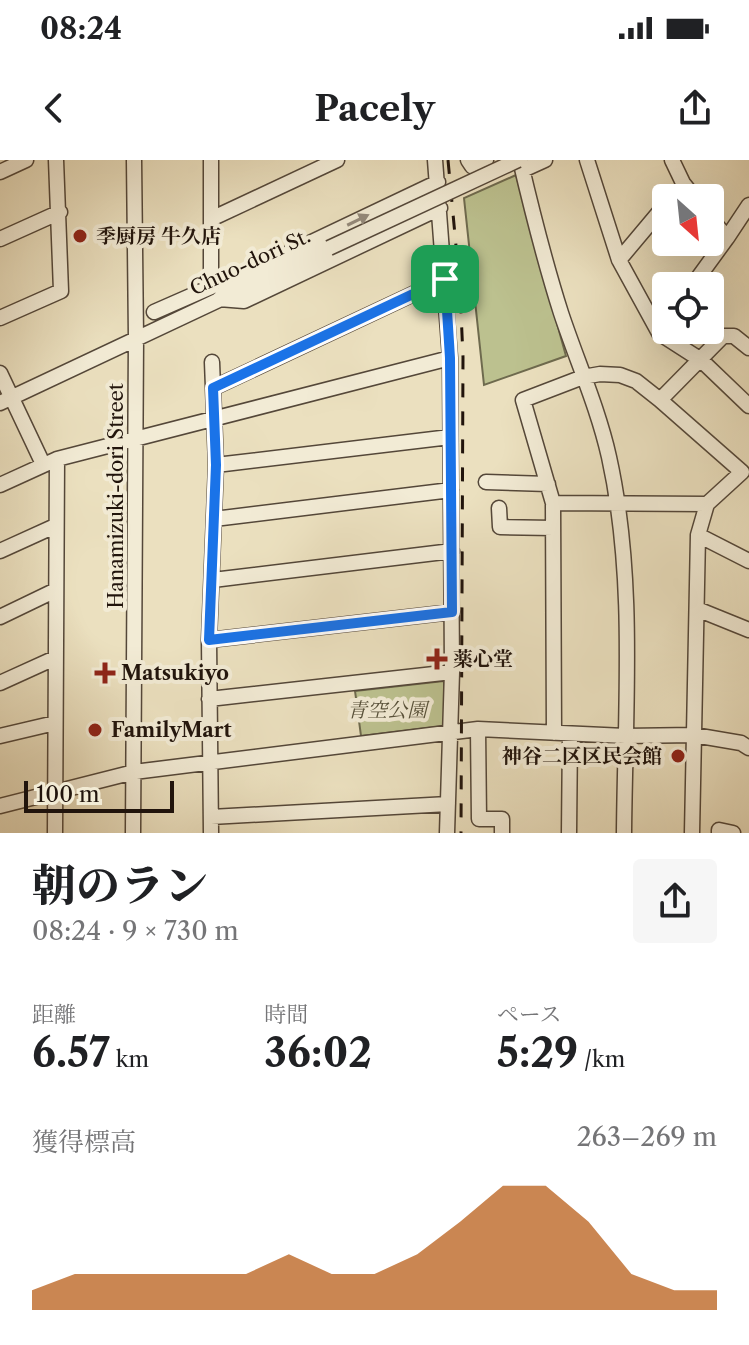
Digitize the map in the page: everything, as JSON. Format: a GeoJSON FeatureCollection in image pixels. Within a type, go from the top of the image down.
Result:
{"type":"FeatureCollection","features":[{"type":"Feature","properties":{"kind":"street"},"geometry":{"type":"LineString","coordinates":[[0,172],[26,160]]}},
{"type":"Feature","properties":{"kind":"street"},"geometry":{"type":"LineString","coordinates":[[0,318],[61,291],[56,160]]}},
{"type":"Feature","properties":{"kind":"street","name":"Hanamizuki-dori Street"},"geometry":{"type":"LineString","coordinates":[[133,833],[136,438],[134,160]]}},
{"type":"Feature","properties":{"kind":"street"},"geometry":{"type":"LineString","coordinates":[[154,312],[211,287],[211,160]]}},
{"type":"Feature","properties":{"kind":"street"},"geometry":{"type":"LineString","coordinates":[[211,219],[337,160]]}},
{"type":"Feature","properties":{"kind":"street"},"geometry":{"type":"LineString","coordinates":[[435,160],[450,358],[452,672],[447,833]]}},
{"type":"Feature","properties":{"kind":"street"},"geometry":{"type":"LineString","coordinates":[[468,160],[472,166],[486,160]]}},
{"type":"Feature","properties":{"kind":"street","name":"Chuo-dori St."},"geometry":{"type":"LineString","coordinates":[[6,400],[329,248],[520,163],[545,160]]}},
{"type":"Feature","properties":{"kind":"street"},"geometry":{"type":"LineString","coordinates":[[587,160],[619,260],[652,312]]}},
{"type":"Feature","properties":{"kind":"street"},"geometry":{"type":"LineString","coordinates":[[672,160],[683,183]]}},
{"type":"Feature","properties":{"kind":"street"},"geometry":{"type":"LineString","coordinates":[[520,163],[556,295],[608,457],[617,503],[626,584],[624,833]]}},
{"type":"Feature","properties":{"kind":"street"},"geometry":{"type":"LineString","coordinates":[[219,299],[234,279],[438,182]]}},
{"type":"Feature","properties":{"kind":"street"},"geometry":{"type":"LineString","coordinates":[[702,272],[749,205]]}},
{"type":"Feature","properties":{"kind":"street"},"geometry":{"type":"LineString","coordinates":[[219,299],[244,301],[440,208]]}},
{"type":"Feature","properties":{"kind":"street"},"geometry":{"type":"LineString","coordinates":[[0,239],[60,212]]}},
{"type":"Feature","properties":{"kind":"street"},"geometry":{"type":"LineString","coordinates":[[619,260],[652,221]]}},
{"type":"Feature","properties":{"kind":"street"},"geometry":{"type":"LineString","coordinates":[[724,234],[727,238]]}},
{"type":"Feature","properties":{"kind":"street"},"geometry":{"type":"LineString","coordinates":[[213,388],[445,279]]}},
{"type":"Feature","properties":{"kind":"street"},"geometry":{"type":"LineString","coordinates":[[660,400],[723,336],[734,336],[749,348]]}},
{"type":"Feature","properties":{"kind":"street"},"geometry":{"type":"LineString","coordinates":[[682,344],[749,406]]}},
{"type":"Feature","properties":{"kind":"street"},"geometry":{"type":"LineString","coordinates":[[0,485],[50,462],[450,358]]}},
{"type":"Feature","properties":{"kind":"street"},"geometry":{"type":"LineString","coordinates":[[211,833],[209,640],[216,465],[212,362]]}},
{"type":"Feature","properties":{"kind":"street"},"geometry":{"type":"LineString","coordinates":[[0,373],[6,400],[50,462],[56,590],[55,833]]}},
{"type":"Feature","properties":{"kind":"street"},"geometry":{"type":"LineString","coordinates":[[554,733],[553,503],[523,400],[583,377],[620,375],[636,381],[746,466],[707,504],[698,535],[692,833]]}},
{"type":"Feature","properties":{"kind":"street"},"geometry":{"type":"LineString","coordinates":[[216,465],[450,437]]}},
{"type":"Feature","properties":{"kind":"street"},"geometry":{"type":"LineString","coordinates":[[486,482],[548,484]]}},
{"type":"Feature","properties":{"kind":"street"},"geometry":{"type":"LineString","coordinates":[[214,519],[451,490]]}},
{"type":"Feature","properties":{"kind":"street"},"geometry":{"type":"LineString","coordinates":[[553,503],[707,504]]}},
{"type":"Feature","properties":{"kind":"street"},"geometry":{"type":"LineString","coordinates":[[499,508],[500,527],[553,528]]}},
{"type":"Feature","properties":{"kind":"street"},"geometry":{"type":"LineString","coordinates":[[0,551],[55,526]]}},
{"type":"Feature","properties":{"kind":"street"},"geometry":{"type":"LineString","coordinates":[[698,535],[749,561]]}},
{"type":"Feature","properties":{"kind":"street"},"geometry":{"type":"LineString","coordinates":[[213,580],[452,551]]}},
{"type":"Feature","properties":{"kind":"street"},"geometry":{"type":"LineString","coordinates":[[0,617],[56,590]]}},
{"type":"Feature","properties":{"kind":"street"},"geometry":{"type":"LineString","coordinates":[[697,609],[749,630]]}},
{"type":"Feature","properties":{"kind":"street"},"geometry":{"type":"LineString","coordinates":[[209,640],[452,612]]}},
{"type":"Feature","properties":{"kind":"street"},"geometry":{"type":"LineString","coordinates":[[0,683],[55,658]]}},
{"type":"Feature","properties":{"kind":"street"},"geometry":{"type":"LineString","coordinates":[[209,699],[452,672]]}},
{"type":"Feature","properties":{"kind":"street"},"geometry":{"type":"LineString","coordinates":[[0,736],[55,723]]}},
{"type":"Feature","properties":{"kind":"street"},"geometry":{"type":"LineString","coordinates":[[478,729],[479,819],[502,819],[502,833]]}},
{"type":"Feature","properties":{"kind":"street"},"geometry":{"type":"LineString","coordinates":[[0,806],[134,772],[478,729],[625,736],[694,735],[741,743],[749,748]]}},
{"type":"Feature","properties":{"kind":"street"},"geometry":{"type":"LineString","coordinates":[[569,833],[570,734]]}},
{"type":"Feature","properties":{"kind":"street"},"geometry":{"type":"LineString","coordinates":[[211,817],[448,804]]}},
{"type":"Feature","properties":{"kind":"street"},"geometry":{"type":"LineString","coordinates":[[719,833],[719,830],[733,833]]}},
{"type":"Feature","properties":{"kind":"green space"},"geometry":{"type":"Polygon","coordinates":[[[516,175],[566,356],[484,385],[464,198],[516,175]]]}},
{"type":"Feature","properties":{"kind":"green space","name":"青空公園"},"geometry":{"type":"Polygon","coordinates":[[[444,681],[444,726],[361,736],[355,691],[444,681]]]}},
{"type":"Feature","properties":{"kind":"railway"},"geometry":{"type":"LineString","coordinates":[[448,160],[463,357],[461,833]]}},
{"type":"Feature","properties":{"kind":"place","name":"季厨房 牛久店"},"geometry":{"type":"Point","coordinates":[80,236]}},
{"type":"Feature","properties":{"kind":"place","name":"薬心堂"},"geometry":{"type":"Point","coordinates":[437,659]}},
{"type":"Feature","properties":{"kind":"place","name":"Matsukiyo"},"geometry":{"type":"Point","coordinates":[105,673]}},
{"type":"Feature","properties":{"kind":"place","name":"FamilyMart"},"geometry":{"type":"Point","coordinates":[95,730]}},
{"type":"Feature","properties":{"kind":"place","name":"神谷二区区民会館"},"geometry":{"type":"Point","coordinates":[678,756]}},
{"type":"Feature","properties":{"kind":"route"},"geometry":{"type":"LineString","coordinates":[[445,279],[450,358],[452,612],[209,640],[216,465],[213,388],[445,279]]}}]}
